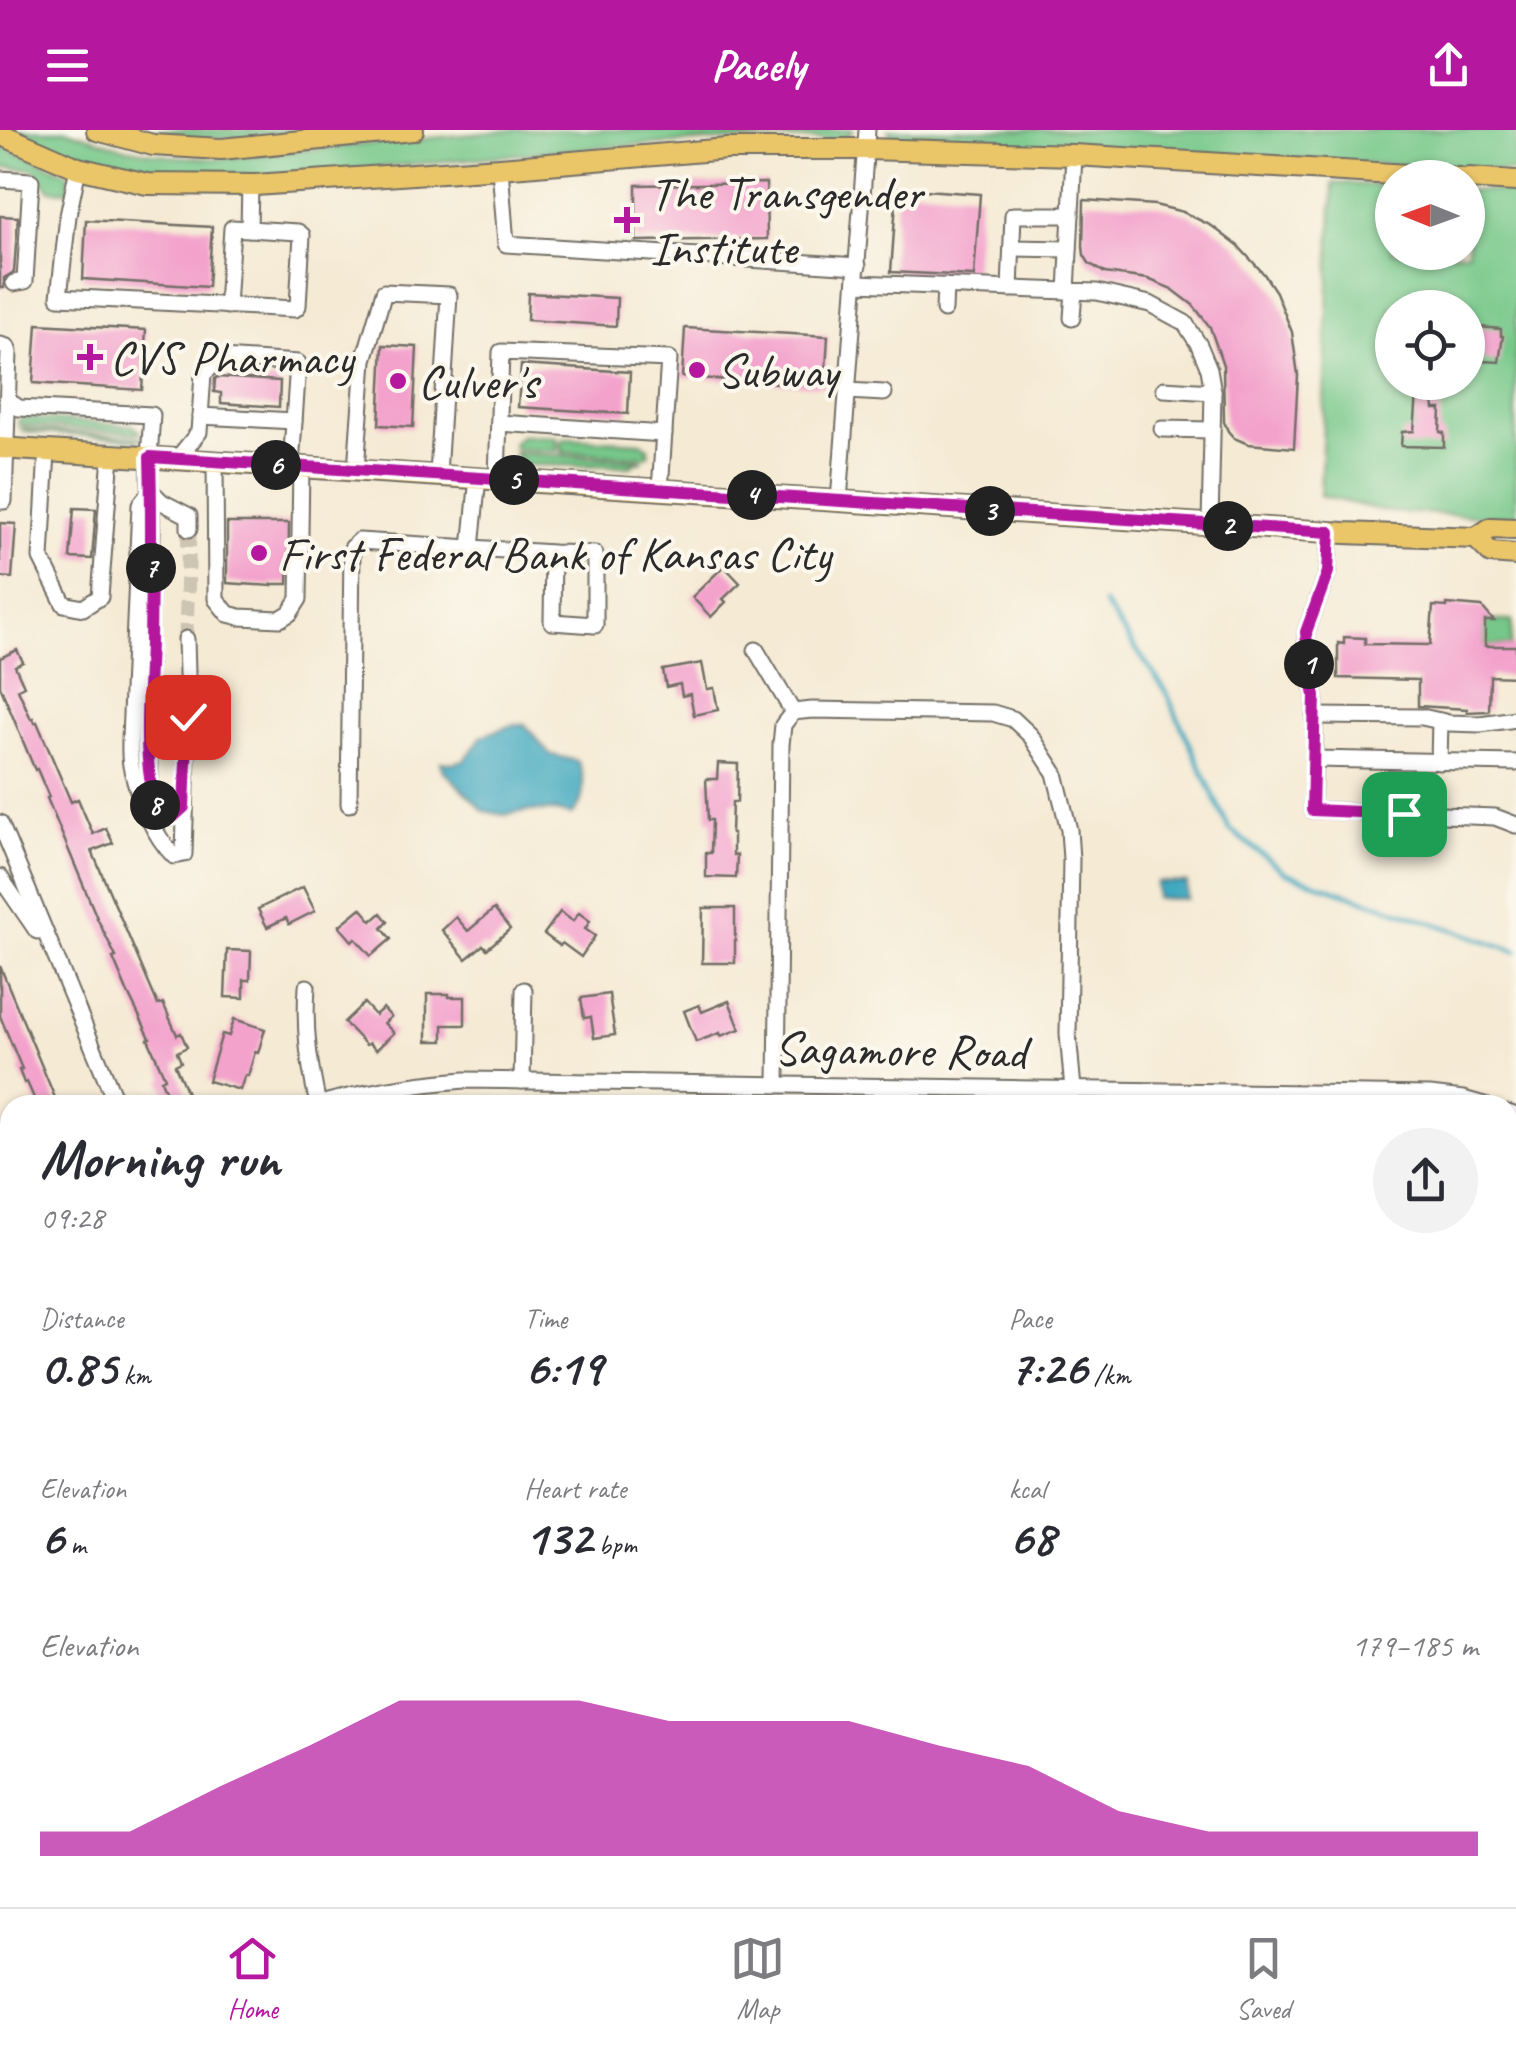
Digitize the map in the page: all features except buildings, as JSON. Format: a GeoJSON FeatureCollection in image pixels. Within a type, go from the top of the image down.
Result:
{"type":"FeatureCollection","features":[{"type":"Feature","properties":{"kind":"main road"},"geometry":{"type":"LineString","coordinates":[[97,130],[153,145],[221,150],[413,130]]}},
{"type":"Feature","properties":{"kind":"main road"},"geometry":{"type":"LineString","coordinates":[[0,134],[78,168],[147,184],[250,185],[867,140],[1375,173]]}},
{"type":"Feature","properties":{"kind":"main road"},"geometry":{"type":"LineString","coordinates":[[1485,179],[1516,181]]}},
{"type":"Feature","properties":{"kind":"main road"},"geometry":{"type":"LineString","coordinates":[[2,448],[1330,532],[1476,538],[1491,528],[1516,528]]}},
{"type":"Feature","properties":{"kind":"main road"},"geometry":{"type":"LineString","coordinates":[[1476,538],[1490,553],[1516,555]]}},
{"type":"Feature","properties":{"kind":"street"},"geometry":{"type":"LineString","coordinates":[[838,501],[867,140]]}},
{"type":"Feature","properties":{"kind":"street"},"geometry":{"type":"LineString","coordinates":[[1072,318],[1069,249],[1074,155]]}},
{"type":"Feature","properties":{"kind":"street"},"geometry":{"type":"LineString","coordinates":[[78,168],[59,297],[291,310],[298,306],[302,235],[232,228],[227,306]]}},
{"type":"Feature","properties":{"kind":"street"},"geometry":{"type":"LineString","coordinates":[[500,168],[506,244],[858,266]]}},
{"type":"Feature","properties":{"kind":"street"},"geometry":{"type":"LineString","coordinates":[[0,179],[32,181],[25,280],[14,283]]}},
{"type":"Feature","properties":{"kind":"street"},"geometry":{"type":"LineString","coordinates":[[249,229],[250,185]]}},
{"type":"Feature","properties":{"kind":"street"},"geometry":{"type":"LineString","coordinates":[[1010,289],[1013,214],[1071,215]]}},
{"type":"Feature","properties":{"kind":"street"},"geometry":{"type":"LineString","coordinates":[[1012,248],[1069,249]]}},
{"type":"Feature","properties":{"kind":"street"},"geometry":{"type":"LineString","coordinates":[[856,283],[1097,292],[1150,304],[1186,323],[1209,369],[1212,392],[1210,525]]}},
{"type":"Feature","properties":{"kind":"street"},"geometry":{"type":"LineString","coordinates":[[944,310],[945,286]]}},
{"type":"Feature","properties":{"kind":"street"},"geometry":{"type":"LineString","coordinates":[[356,470],[364,360],[384,292],[449,295],[438,475]]}},
{"type":"Feature","properties":{"kind":"street"},"geometry":{"type":"LineString","coordinates":[[0,345],[7,346],[10,352],[2,448],[4,501],[0,501]]}},
{"type":"Feature","properties":{"kind":"street"},"geometry":{"type":"LineString","coordinates":[[471,548],[498,423],[501,352],[669,359],[660,490]]}},
{"type":"Feature","properties":{"kind":"street"},"geometry":{"type":"LineString","coordinates":[[178,458],[199,432],[203,374],[222,358],[298,363],[294,421],[299,599],[290,613],[280,618],[228,614],[216,599],[215,460]]}},
{"type":"Feature","properties":{"kind":"street"},"geometry":{"type":"LineString","coordinates":[[1164,389],[1212,392]]}},
{"type":"Feature","properties":{"kind":"street"},"geometry":{"type":"LineString","coordinates":[[847,390],[884,393]]}},
{"type":"Feature","properties":{"kind":"street"},"geometry":{"type":"LineString","coordinates":[[7,400],[19,408],[152,415],[148,739],[152,799],[161,816],[173,817],[184,807]]}},
{"type":"Feature","properties":{"kind":"street"},"geometry":{"type":"LineString","coordinates":[[200,416],[294,421]]}},
{"type":"Feature","properties":{"kind":"street"},"geometry":{"type":"LineString","coordinates":[[498,423],[664,434]]}},
{"type":"Feature","properties":{"kind":"street"},"geometry":{"type":"LineString","coordinates":[[1162,429],[1211,430]]}},
{"type":"Feature","properties":{"kind":"street"},"geometry":{"type":"LineString","coordinates":[[48,451],[41,558],[64,604],[83,608],[100,597],[112,455]]}},
{"type":"Feature","properties":{"kind":"street"},"geometry":{"type":"LineString","coordinates":[[151,491],[162,502],[189,516],[189,529]]}},
{"type":"Feature","properties":{"kind":"street"},"geometry":{"type":"LineString","coordinates":[[151,491],[140,504],[130,768],[164,846],[174,856],[184,854],[186,639]]}},
{"type":"Feature","properties":{"kind":"street"},"geometry":{"type":"LineString","coordinates":[[152,532],[180,511]]}},
{"type":"Feature","properties":{"kind":"street"},"geometry":{"type":"LineString","coordinates":[[1330,532],[1328,572],[1306,632],[1315,696],[1312,810],[1495,816],[1516,825]]}},
{"type":"Feature","properties":{"kind":"street"},"geometry":{"type":"LineString","coordinates":[[349,804],[352,548],[360,541],[595,554],[595,625],[552,622],[554,553]]}},
{"type":"Feature","properties":{"kind":"street"},"geometry":{"type":"LineString","coordinates":[[756,650],[793,712]]}},
{"type":"Feature","properties":{"kind":"street"},"geometry":{"type":"LineString","coordinates":[[777,1084],[782,725],[793,712],[812,710],[993,714],[1014,719],[1032,736],[1055,773],[1069,830],[1068,1034],[1073,1089]]}},
{"type":"Feature","properties":{"kind":"street"},"geometry":{"type":"LineString","coordinates":[[1314,716],[1422,718],[1480,724],[1516,719]]}},
{"type":"Feature","properties":{"kind":"street"},"geometry":{"type":"LineString","coordinates":[[1439,762],[1440,721]]}},
{"type":"Feature","properties":{"kind":"street"},"geometry":{"type":"LineString","coordinates":[[1314,759],[1516,763]]}},
{"type":"Feature","properties":{"kind":"street"},"geometry":{"type":"LineString","coordinates":[[0,823],[113,1095]]}},
{"type":"Feature","properties":{"kind":"street"},"geometry":{"type":"LineString","coordinates":[[0,877],[60,968]]}},
{"type":"Feature","properties":{"kind":"street"},"geometry":{"type":"LineString","coordinates":[[307,987],[307,1049],[315,1095]]}},
{"type":"Feature","properties":{"kind":"street"},"geometry":{"type":"LineString","coordinates":[[522,1080],[524,990]]}},
{"type":"Feature","properties":{"kind":"street","name":"Sagamore Road"},"geometry":{"type":"LineString","coordinates":[[355,1095],[408,1084],[522,1080],[1430,1095]]}},
{"type":"Feature","properties":{"kind":"green space"},"geometry":{"type":"Polygon","coordinates":[[[15,130],[67,130],[125,148],[217,159],[513,130],[853,130],[847,137],[837,139],[626,146],[320,172],[200,177],[123,169],[67,152],[15,130]]]}},
{"type":"Feature","properties":{"kind":"green space"},"geometry":{"type":"Polygon","coordinates":[[[138,130],[322,130],[207,138],[138,130]]]}},
{"type":"Feature","properties":{"kind":"green space"},"geometry":{"type":"Polygon","coordinates":[[[888,130],[1516,130],[1516,172],[1485,170],[1485,160],[1375,160],[1375,164],[893,139],[888,130]]]}},
{"type":"Feature","properties":{"kind":"green space"},"geometry":{"type":"Polygon","coordinates":[[[0,146],[64,171],[70,176],[69,191],[50,190],[33,169],[0,167],[0,146]]]}},
{"type":"Feature","properties":{"kind":"green space"},"geometry":{"type":"Polygon","coordinates":[[[1333,183],[1375,185],[1375,270],[1485,270],[1485,191],[1516,192],[1516,517],[1389,512],[1320,496],[1333,183]]]}},
{"type":"Feature","properties":{"kind":"green space"},"geometry":{"type":"Polygon","coordinates":[[[23,418],[134,426],[141,433],[18,425],[23,418]]]}},
{"type":"Feature","properties":{"kind":"green space"},"geometry":{"type":"Polygon","coordinates":[[[20,429],[141,438],[26,432],[20,429]]]}},
{"type":"Feature","properties":{"kind":"green space"},"geometry":{"type":"Polygon","coordinates":[[[522,435],[557,437],[558,451],[516,449],[515,441],[522,435]]]}},
{"type":"Feature","properties":{"kind":"green space"},"geometry":{"type":"Polygon","coordinates":[[[565,438],[641,442],[649,454],[644,457],[562,452],[565,438]]]}},
{"type":"Feature","properties":{"kind":"green space"},"geometry":{"type":"Polygon","coordinates":[[[516,453],[643,461],[632,466],[527,465],[516,453]]]}},
{"type":"Feature","properties":{"kind":"green space"},"geometry":{"type":"Polygon","coordinates":[[[1484,621],[1512,621],[1511,646],[1484,646],[1484,621]]]}},
{"type":"Feature","properties":{"kind":"water"},"geometry":{"type":"Polygon","coordinates":[[[525,724],[549,754],[577,761],[583,789],[572,815],[555,811],[504,815],[484,811],[443,770],[441,762],[465,760],[482,736],[525,724]]]}},
{"type":"Feature","properties":{"kind":"water"},"geometry":{"type":"Polygon","coordinates":[[[1157,882],[1187,883],[1187,899],[1156,898],[1157,882]]]}},
{"type":"Feature","properties":{"kind":"waterway"},"geometry":{"type":"LineString","coordinates":[[1104,604],[1165,690],[1229,829],[1286,873],[1516,951]]}},
{"type":"Feature","properties":{"kind":"tunnel"},"geometry":{"type":"LineString","coordinates":[[186,639],[189,529]]}},
{"type":"Feature","properties":{"kind":"place","name":"The Transgender Institute"},"geometry":{"type":"Point","coordinates":[627,220]}},
{"type":"Feature","properties":{"kind":"place","name":"CVS Pharmacy"},"geometry":{"type":"Point","coordinates":[90,357]}},
{"type":"Feature","properties":{"kind":"place","name":"Subway"},"geometry":{"type":"Point","coordinates":[697,370]}},
{"type":"Feature","properties":{"kind":"place","name":"Culver's"},"geometry":{"type":"Point","coordinates":[398,381]}},
{"type":"Feature","properties":{"kind":"place","name":"First Federal Bank of Kansas City"},"geometry":{"type":"Point","coordinates":[259,553]}},
{"type":"Feature","properties":{"kind":"route"},"geometry":{"type":"LineString","coordinates":[[188,717],[184,807],[173,817],[161,816],[152,799],[148,739],[150,457],[1330,532],[1328,572],[1306,632],[1315,696],[1312,810],[1404,814]]}}]}
